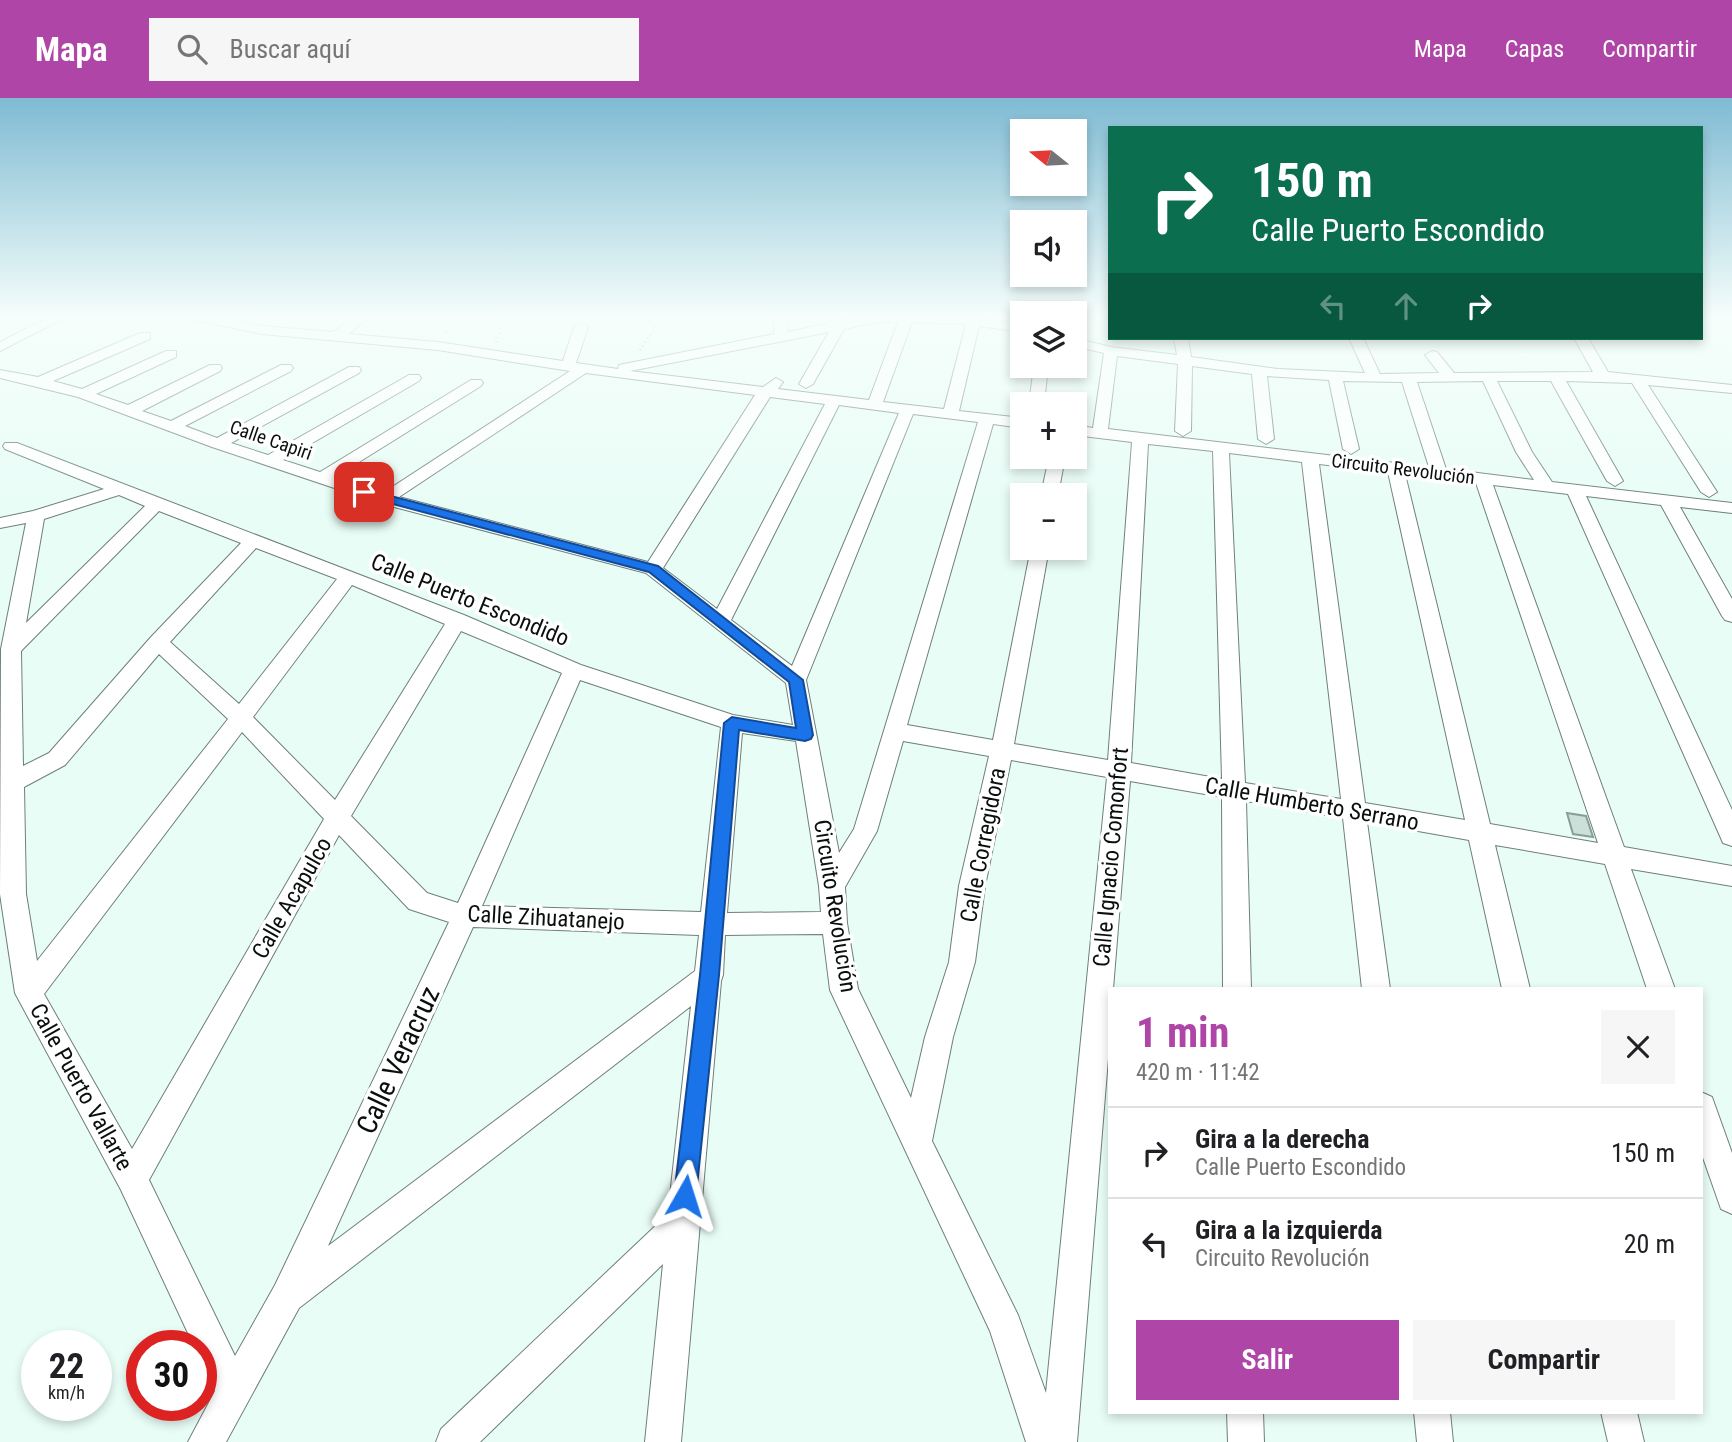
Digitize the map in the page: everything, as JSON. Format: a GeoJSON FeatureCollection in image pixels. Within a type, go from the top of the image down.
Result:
{"type":"FeatureCollection","features":[{"type":"Feature","properties":{"kind":"street","name":"Calle Capiri"},"geometry":{"type":"LineString","coordinates":[[23,379],[83,394],[218,444],[385,499],[653,569]]}},
{"type":"Feature","properties":{"kind":"street"},"geometry":{"type":"LineString","coordinates":[[39,382],[47,379]]}},
{"type":"Feature","properties":{"kind":"street"},"geometry":{"type":"LineString","coordinates":[[83,394],[117,379]]}},
{"type":"Feature","properties":{"kind":"street"},"geometry":{"type":"LineString","coordinates":[[129,411],[194,379]]}},
{"type":"Feature","properties":{"kind":"street"},"geometry":{"type":"LineString","coordinates":[[173,426],[267,379]]}},
{"type":"Feature","properties":{"kind":"street"},"geometry":{"type":"LineString","coordinates":[[218,444],[338,379]]}},
{"type":"Feature","properties":{"kind":"street"},"geometry":{"type":"LineString","coordinates":[[270,461],[413,379]]}},
{"type":"Feature","properties":{"kind":"street"},"geometry":{"type":"LineString","coordinates":[[385,499],[559,379]]}},
{"type":"Feature","properties":{"kind":"street"},"geometry":{"type":"LineString","coordinates":[[668,379],[726,386],[746,379]]}},
{"type":"Feature","properties":{"kind":"street"},"geometry":{"type":"LineString","coordinates":[[755,379],[773,386],[835,399],[877,399],[908,409],[1010,411]]}},
{"type":"Feature","properties":{"kind":"street"},"geometry":{"type":"LineString","coordinates":[[806,384],[809,379]]}},
{"type":"Feature","properties":{"kind":"street"},"geometry":{"type":"LineString","coordinates":[[877,399],[884,379]]}},
{"type":"Feature","properties":{"kind":"street"},"geometry":{"type":"LineString","coordinates":[[951,409],[959,379]]}},
{"type":"Feature","properties":{"kind":"street"},"geometry":{"type":"LineString","coordinates":[[1101,428],[1107,379]]}},
{"type":"Feature","properties":{"kind":"street"},"geometry":{"type":"LineString","coordinates":[[1183,430],[1184,379]]}},
{"type":"Feature","properties":{"kind":"street"},"geometry":{"type":"LineString","coordinates":[[1260,379],[1266,439]]}},
{"type":"Feature","properties":{"kind":"street"},"geometry":{"type":"LineString","coordinates":[[1336,379],[1351,449]]}},
{"type":"Feature","properties":{"kind":"street"},"geometry":{"type":"LineString","coordinates":[[1409,379],[1438,467]]}},
{"type":"Feature","properties":{"kind":"street"},"geometry":{"type":"LineString","coordinates":[[1489,379],[1524,452],[1543,479]]}},
{"type":"Feature","properties":{"kind":"street"},"geometry":{"type":"LineString","coordinates":[[1558,379],[1615,481]]}},
{"type":"Feature","properties":{"kind":"street"},"geometry":{"type":"LineString","coordinates":[[1634,379],[1729,393]]}},
{"type":"Feature","properties":{"kind":"street"},"geometry":{"type":"LineString","coordinates":[[1637,379],[1709,492]]}},
{"type":"Feature","properties":{"kind":"street"},"geometry":{"type":"LineString","coordinates":[[321,479],[476,383]]}},
{"type":"Feature","properties":{"kind":"street"},"geometry":{"type":"LineString","coordinates":[[908,409],[796,680],[653,569],[759,400],[773,386],[806,384],[1010,422]]}},
{"type":"Feature","properties":{"kind":"street"},"geometry":{"type":"LineString","coordinates":[[721,620],[835,399]]}},
{"type":"Feature","properties":{"kind":"street"},"geometry":{"type":"LineString","coordinates":[[832,886],[865,831],[987,419]]}},
{"type":"Feature","properties":{"kind":"street","name":"Circuito Revolución"},"geometry":{"type":"LineString","coordinates":[[1087,422],[1140,439],[1395,468],[1438,467],[1543,479],[1574,489],[1732,508]]}},
{"type":"Feature","properties":{"kind":"street","name":"Circuito Revolución"},"geometry":{"type":"LineString","coordinates":[[1087,429],[1183,430],[1351,449],[1483,479],[1615,481],[1732,495]]}},
{"type":"Feature","properties":{"kind":"street","name":"Calle Ignacio Comonfort"},"geometry":{"type":"LineString","coordinates":[[1059,1442],[1119,770],[1140,439]]}},
{"type":"Feature","properties":{"kind":"street","name":"Calle Puerto Escondido"},"geometry":{"type":"LineString","coordinates":[[11,446],[349,577],[574,670],[732,723],[805,735]]}},
{"type":"Feature","properties":{"kind":"street"},"geometry":{"type":"LineString","coordinates":[[1221,448],[1234,791],[1237,987]]}},
{"type":"Feature","properties":{"kind":"street"},"geometry":{"type":"LineString","coordinates":[[1310,458],[1376,987]]}},
{"type":"Feature","properties":{"kind":"street"},"geometry":{"type":"LineString","coordinates":[[1395,468],[1516,987]]}},
{"type":"Feature","properties":{"kind":"street"},"geometry":{"type":"LineString","coordinates":[[1483,479],[1660,987]]}},
{"type":"Feature","properties":{"kind":"street"},"geometry":{"type":"LineString","coordinates":[[0,523],[36,516],[122,489]]}},
{"type":"Feature","properties":{"kind":"street"},"geometry":{"type":"LineString","coordinates":[[1574,489],[1732,836]]}},
{"type":"Feature","properties":{"kind":"street"},"geometry":{"type":"LineString","coordinates":[[1667,500],[1732,616]]}},
{"type":"Feature","properties":{"kind":"street"},"geometry":{"type":"LineString","coordinates":[[11,649],[156,504]]}},
{"type":"Feature","properties":{"kind":"street","name":"Calle Puerto Vallarte"},"geometry":{"type":"LineString","coordinates":[[36,516],[11,649],[6,786],[7,898],[29,993],[132,1179],[234,1392]]}},
{"type":"Feature","properties":{"kind":"street"},"geometry":{"type":"LineString","coordinates":[[6,786],[57,759],[158,642],[254,540]]}},
{"type":"Feature","properties":{"kind":"street","name":"Calle Corregidora"},"geometry":{"type":"LineString","coordinates":[[917,1141],[939,1037],[962,962],[972,886],[1002,750],[1038,560]]}},
{"type":"Feature","properties":{"kind":"street"},"geometry":{"type":"LineString","coordinates":[[29,993],[349,577]]}},
{"type":"Feature","properties":{"kind":"street","name":"Calle Acapulco"},"geometry":{"type":"LineString","coordinates":[[132,1179],[337,818],[457,620]]}},
{"type":"Feature","properties":{"kind":"street","name":"Calle Zihuatanejo"},"geometry":{"type":"LineString","coordinates":[[158,642],[241,718],[418,901],[465,916],[713,924],[834,923]]}},
{"type":"Feature","properties":{"kind":"street","name":"Calle Veracruz"},"geometry":{"type":"LineString","coordinates":[[206,1442],[287,1297],[465,916],[574,670]]}},
{"type":"Feature","properties":{"kind":"street","name":"Circuito Revolución"},"geometry":{"type":"LineString","coordinates":[[796,680],[832,886],[834,923],[844,990],[1006,1328],[1044,1442]]}},
{"type":"Feature","properties":{"kind":"street"},"geometry":{"type":"LineString","coordinates":[[663,1442],[732,723]]}},
{"type":"Feature","properties":{"kind":"street","name":"Calle Humberto Serrano"},"geometry":{"type":"LineString","coordinates":[[893,731],[1732,876]]}},
{"type":"Feature","properties":{"kind":"street"},"geometry":{"type":"LineString","coordinates":[[287,1297],[709,975]]}},
{"type":"Feature","properties":{"kind":"street"},"geometry":{"type":"LineString","coordinates":[[1703,1113],[1732,1198]]}},
{"type":"Feature","properties":{"kind":"street"},"geometry":{"type":"LineString","coordinates":[[454,1442],[682,1223]]}},
{"type":"Feature","properties":{"kind":"street"},"geometry":{"type":"LineString","coordinates":[[1245,1414],[1245,1442]]}},
{"type":"Feature","properties":{"kind":"street"},"geometry":{"type":"LineString","coordinates":[[1432,1414],[1436,1442]]}},
{"type":"Feature","properties":{"kind":"street"},"geometry":{"type":"LineString","coordinates":[[1619,1414],[1626,1442]]}},
{"type":"Feature","properties":{"kind":"building"},"geometry":{"type":"Polygon","coordinates":[[[1567,813],[1586,816],[1593,837],[1573,834],[1567,813]]]}},
{"type":"Feature","properties":{"kind":"route"},"geometry":{"type":"LineString","coordinates":[[364,492],[653,569],[796,680],[805,735],[732,723],[685,1196]]}}]}
